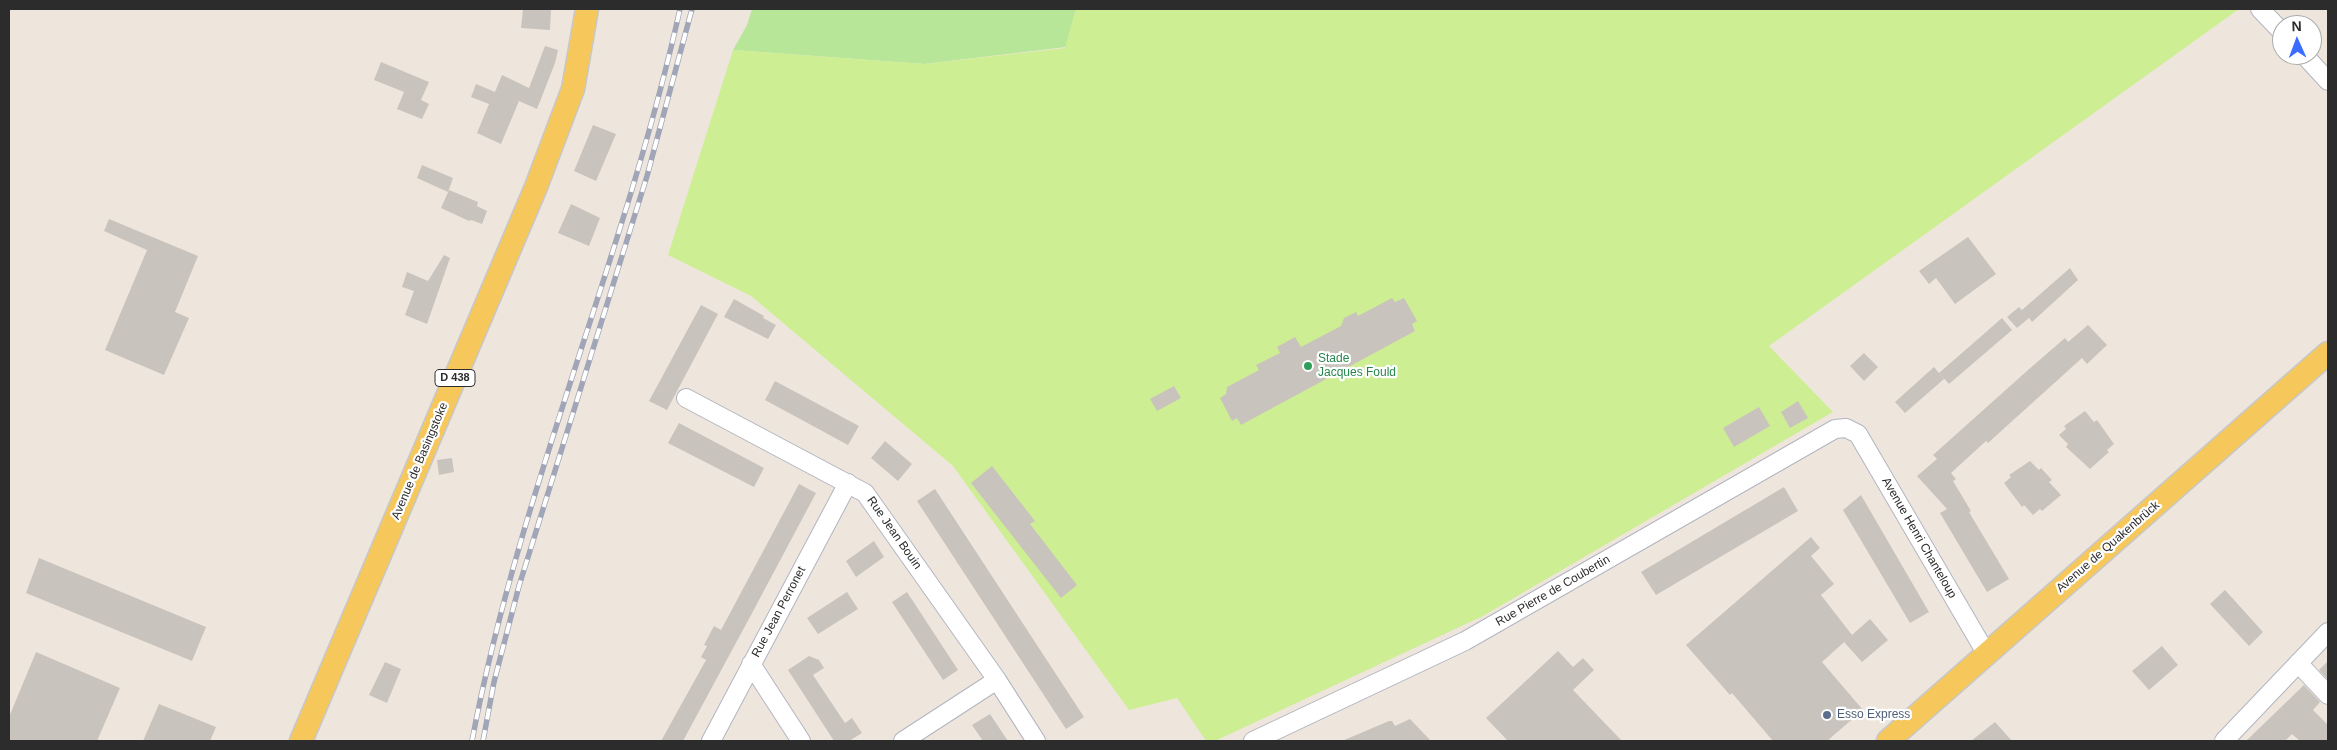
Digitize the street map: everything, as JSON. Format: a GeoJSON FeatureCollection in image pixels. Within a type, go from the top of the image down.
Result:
{"type":"FeatureCollection","features":[{"type":"Feature","properties":{"kind":"main road","name":"Avenue de Basingstoke"},"geometry":{"type":"LineString","coordinates":[[301,741],[536,187],[573,89],[587,9]]}},
{"type":"Feature","properties":{"kind":"main road","name":"Avenue de Quakenbrück"},"geometry":{"type":"LineString","coordinates":[[1888,741],[2328,353]]}},
{"type":"Feature","properties":{"kind":"street"},"geometry":{"type":"LineString","coordinates":[[2260,9],[2272,22]]}},
{"type":"Feature","properties":{"kind":"street"},"geometry":{"type":"LineString","coordinates":[[2313,65],[2328,81]]}},
{"type":"Feature","properties":{"kind":"street","name":"Rue Jean Bouin"},"geometry":{"type":"LineString","coordinates":[[686,398],[866,493],[997,680],[1036,741]]}},
{"type":"Feature","properties":{"kind":"street","name":"Avenue Henri Chanteloup"},"geometry":{"type":"LineString","coordinates":[[1846,428],[1858,434],[1986,653]]}},
{"type":"Feature","properties":{"kind":"street","name":"Rue Pierre de Coubertin"},"geometry":{"type":"LineString","coordinates":[[1253,741],[1465,641],[1835,429],[1846,428]]}},
{"type":"Feature","properties":{"kind":"street","name":"Rue Jean Perronet"},"geometry":{"type":"LineString","coordinates":[[711,741],[848,483]]}},
{"type":"Feature","properties":{"kind":"street"},"geometry":{"type":"LineString","coordinates":[[2224,741],[2328,632]]}},
{"type":"Feature","properties":{"kind":"street"},"geometry":{"type":"LineString","coordinates":[[2298,663],[2328,695]]}},
{"type":"Feature","properties":{"kind":"street"},"geometry":{"type":"LineString","coordinates":[[751,664],[801,741]]}},
{"type":"Feature","properties":{"kind":"street"},"geometry":{"type":"LineString","coordinates":[[903,741],[997,680]]}},
{"type":"Feature","properties":{"kind":"green space"},"geometry":{"type":"Polygon","coordinates":[[[752,9],[1076,9],[1066,47],[924,64],[733,50],[747,25],[752,9]]]}},
{"type":"Feature","properties":{"kind":"green space"},"geometry":{"type":"Polygon","coordinates":[[[1076,9],[2239,9],[1769,346],[1833,412],[1483,616],[1215,741],[1206,741],[1177,698],[1129,710],[953,466],[751,296],[668,255],[733,50],[924,64],[1065,48],[1076,9]]]}},
{"type":"Feature","properties":{"kind":"building"},"geometry":{"type":"Polygon","coordinates":[[[523,9],[551,9],[550,30],[521,28],[523,9]]]}},
{"type":"Feature","properties":{"kind":"building"},"geometry":{"type":"Polygon","coordinates":[[[545,46],[558,50],[555,63],[537,109],[519,101],[501,144],[477,133],[489,104],[471,97],[476,84],[495,92],[502,75],[529,88],[545,46]]]}},
{"type":"Feature","properties":{"kind":"building"},"geometry":{"type":"Polygon","coordinates":[[[381,62],[429,82],[421,100],[429,104],[422,119],[397,109],[404,92],[374,80],[381,62]]]}},
{"type":"Feature","properties":{"kind":"building"},"geometry":{"type":"Polygon","coordinates":[[[593,125],[616,134],[596,181],[574,171],[593,125]]]}},
{"type":"Feature","properties":{"kind":"building"},"geometry":{"type":"Polygon","coordinates":[[[422,165],[453,178],[448,192],[417,178],[422,165]]]}},
{"type":"Feature","properties":{"kind":"building"},"geometry":{"type":"Polygon","coordinates":[[[449,190],[478,202],[477,206],[487,211],[482,224],[469,221],[441,208],[449,190]]]}},
{"type":"Feature","properties":{"kind":"building"},"geometry":{"type":"Polygon","coordinates":[[[571,204],[600,218],[589,246],[558,233],[571,204]]]}},
{"type":"Feature","properties":{"kind":"building"},"geometry":{"type":"Polygon","coordinates":[[[109,219],[198,256],[175,312],[189,318],[164,375],[105,350],[147,250],[104,231],[109,219]]]}},
{"type":"Feature","properties":{"kind":"building"},"geometry":{"type":"Polygon","coordinates":[[[1968,237],[1996,274],[1955,304],[1936,278],[1929,284],[1919,271],[1968,237]]]}},
{"type":"Feature","properties":{"kind":"building"},"geometry":{"type":"Polygon","coordinates":[[[444,255],[450,258],[427,324],[405,315],[414,291],[402,287],[407,272],[428,281],[444,255]]]}},
{"type":"Feature","properties":{"kind":"building"},"geometry":{"type":"Polygon","coordinates":[[[2070,268],[2078,280],[2032,322],[2029,318],[2017,328],[2007,317],[2019,307],[2022,310],[2070,268]]]}},
{"type":"Feature","properties":{"kind":"building"},"geometry":{"type":"Polygon","coordinates":[[[1392,298],[1395,302],[1404,298],[1417,321],[1412,324],[1415,331],[1241,425],[1237,418],[1232,421],[1220,398],[1226,394],[1227,387],[1259,370],[1256,365],[1280,353],[1277,347],[1295,337],[1301,347],[1341,326],[1344,318],[1356,312],[1358,316],[1392,298]]]}},
{"type":"Feature","properties":{"kind":"building"},"geometry":{"type":"Polygon","coordinates":[[[734,299],[776,325],[768,339],[724,317],[734,299]]]}},
{"type":"Feature","properties":{"kind":"building"},"geometry":{"type":"Polygon","coordinates":[[[701,305],[718,314],[667,410],[649,401],[701,305]]]}},
{"type":"Feature","properties":{"kind":"building"},"geometry":{"type":"Polygon","coordinates":[[[2002,318],[2012,330],[1949,384],[1939,373],[2002,318]]]}},
{"type":"Feature","properties":{"kind":"building"},"geometry":{"type":"Polygon","coordinates":[[[2088,325],[2107,345],[2087,364],[2082,358],[1988,443],[1986,441],[1951,473],[1956,479],[1953,481],[1971,511],[1969,512],[2009,579],[1987,592],[1940,513],[1947,509],[1917,476],[1937,459],[1933,455],[2028,370],[2065,338],[2068,342],[2088,325]]]}},
{"type":"Feature","properties":{"kind":"building"},"geometry":{"type":"Polygon","coordinates":[[[1864,353],[1878,367],[1864,381],[1850,366],[1864,353]]]}},
{"type":"Feature","properties":{"kind":"building"},"geometry":{"type":"Polygon","coordinates":[[[1934,367],[1944,379],[1905,413],[1895,402],[1934,367]]]}},
{"type":"Feature","properties":{"kind":"building"},"geometry":{"type":"Polygon","coordinates":[[[775,381],[859,426],[848,445],[765,400],[775,381]]]}},
{"type":"Feature","properties":{"kind":"building"},"geometry":{"type":"Polygon","coordinates":[[[1174,386],[1181,398],[1157,411],[1150,399],[1174,386]]]}},
{"type":"Feature","properties":{"kind":"building"},"geometry":{"type":"Polygon","coordinates":[[[1798,401],[1808,418],[1790,428],[1781,412],[1798,401]]]}},
{"type":"Feature","properties":{"kind":"building"},"geometry":{"type":"Polygon","coordinates":[[[1759,407],[1770,426],[1734,447],[1723,428],[1759,407]]]}},
{"type":"Feature","properties":{"kind":"building"},"geometry":{"type":"Polygon","coordinates":[[[2085,411],[2094,422],[2097,420],[2114,444],[2107,450],[2109,452],[2090,469],[2066,447],[2068,444],[2059,435],[2066,429],[2064,426],[2085,411]]]}},
{"type":"Feature","properties":{"kind":"building"},"geometry":{"type":"Polygon","coordinates":[[[679,423],[764,468],[754,487],[668,443],[679,423]]]}},
{"type":"Feature","properties":{"kind":"building"},"geometry":{"type":"Polygon","coordinates":[[[885,441],[912,464],[898,481],[871,458],[885,441]]]}},
{"type":"Feature","properties":{"kind":"building"},"geometry":{"type":"Polygon","coordinates":[[[452,458],[454,472],[439,475],[437,460],[452,458]]]}},
{"type":"Feature","properties":{"kind":"building"},"geometry":{"type":"Polygon","coordinates":[[[2030,461],[2039,470],[2041,468],[2052,480],[2049,482],[2061,495],[2042,511],[2040,509],[2033,515],[2024,505],[2022,507],[2004,483],[2011,477],[2009,475],[2030,461]]]}},
{"type":"Feature","properties":{"kind":"building"},"geometry":{"type":"Polygon","coordinates":[[[992,466],[1035,521],[1030,524],[1077,585],[1061,598],[971,483],[992,466]]]}},
{"type":"Feature","properties":{"kind":"building"},"geometry":{"type":"Polygon","coordinates":[[[799,484],[816,493],[751,615],[683,741],[661,741],[706,660],[701,657],[707,646],[704,645],[714,626],[721,630],[799,484]]]}},
{"type":"Feature","properties":{"kind":"building"},"geometry":{"type":"Polygon","coordinates":[[[1784,487],[1798,511],[1656,595],[1641,572],[1784,487]]]}},
{"type":"Feature","properties":{"kind":"building"},"geometry":{"type":"Polygon","coordinates":[[[935,489],[1084,717],[1066,729],[917,501],[935,489]]]}},
{"type":"Feature","properties":{"kind":"building"},"geometry":{"type":"Polygon","coordinates":[[[1861,495],[1929,612],[1910,623],[1843,510],[1861,495]]]}},
{"type":"Feature","properties":{"kind":"building"},"geometry":{"type":"Polygon","coordinates":[[[1811,537],[1820,548],[1811,556],[1834,584],[1821,595],[1852,635],[1822,662],[1863,710],[1827,741],[1773,741],[1732,693],[1730,695],[1686,645],[1811,537]]]}},
{"type":"Feature","properties":{"kind":"building"},"geometry":{"type":"Polygon","coordinates":[[[874,541],[884,557],[856,577],[846,561],[874,541]]]}},
{"type":"Feature","properties":{"kind":"building"},"geometry":{"type":"Polygon","coordinates":[[[39,558],[206,627],[192,661],[26,593],[39,558]]]}},
{"type":"Feature","properties":{"kind":"building"},"geometry":{"type":"Polygon","coordinates":[[[2225,590],[2263,632],[2249,646],[2210,604],[2225,590]]]}},
{"type":"Feature","properties":{"kind":"building"},"geometry":{"type":"Polygon","coordinates":[[[847,592],[858,609],[818,634],[807,618],[847,592]]]}},
{"type":"Feature","properties":{"kind":"building"},"geometry":{"type":"Polygon","coordinates":[[[907,592],[958,670],[943,680],[892,602],[907,592]]]}},
{"type":"Feature","properties":{"kind":"building"},"geometry":{"type":"Polygon","coordinates":[[[1870,619],[1888,640],[1862,662],[1844,642],[1870,619]]]}},
{"type":"Feature","properties":{"kind":"building"},"geometry":{"type":"Polygon","coordinates":[[[2162,646],[2178,665],[2149,690],[2132,671],[2162,646]]]}},
{"type":"Feature","properties":{"kind":"building"},"geometry":{"type":"Polygon","coordinates":[[[1558,651],[1573,667],[1583,658],[1594,670],[1573,690],[1622,741],[1508,741],[1486,718],[1558,651]]]}},
{"type":"Feature","properties":{"kind":"building"},"geometry":{"type":"Polygon","coordinates":[[[36,652],[120,688],[97,741],[9,741],[9,717],[36,652]]]}},
{"type":"Feature","properties":{"kind":"building"},"geometry":{"type":"Polygon","coordinates":[[[809,656],[819,660],[824,668],[813,675],[845,723],[852,718],[862,733],[849,741],[834,741],[788,670],[809,656]]]}},
{"type":"Feature","properties":{"kind":"building"},"geometry":{"type":"Polygon","coordinates":[[[2328,661],[2328,680],[2319,670],[2328,661]]]}},
{"type":"Feature","properties":{"kind":"building"},"geometry":{"type":"Polygon","coordinates":[[[385,662],[401,669],[387,703],[369,695],[385,662]]]}},
{"type":"Feature","properties":{"kind":"building"},"geometry":{"type":"Polygon","coordinates":[[[2304,685],[2320,702],[2313,710],[2328,725],[2328,741],[2300,741],[2292,734],[2285,741],[2246,741],[2304,685]]]}},
{"type":"Feature","properties":{"kind":"building"},"geometry":{"type":"Polygon","coordinates":[[[159,704],[216,727],[210,741],[143,741],[159,704]]]}},
{"type":"Feature","properties":{"kind":"building"},"geometry":{"type":"Polygon","coordinates":[[[990,714],[1008,741],[983,741],[972,725],[990,714]]]}},
{"type":"Feature","properties":{"kind":"building"},"geometry":{"type":"Polygon","coordinates":[[[1410,719],[1431,741],[1342,741],[1389,721],[1392,721],[1395,726],[1410,719]]]}},
{"type":"Feature","properties":{"kind":"building"},"geometry":{"type":"Polygon","coordinates":[[[1995,722],[2012,741],[1971,741],[1995,722]]]}},
{"type":"Feature","properties":{"kind":"railway"},"geometry":{"type":"LineString","coordinates":[[472,741],[492,648],[517,556],[544,465],[631,193],[680,9]]}},
{"type":"Feature","properties":{"kind":"railway"},"geometry":{"type":"LineString","coordinates":[[483,741],[494,682],[519,586],[647,176],[692,9]]}},
{"type":"Feature","properties":{"kind":"place","name":"Stade Jacques Fould"},"geometry":{"type":"Point","coordinates":[1308,366]}},
{"type":"Feature","properties":{"kind":"place","name":"Esso Express"},"geometry":{"type":"Point","coordinates":[1827,715]}}]}
